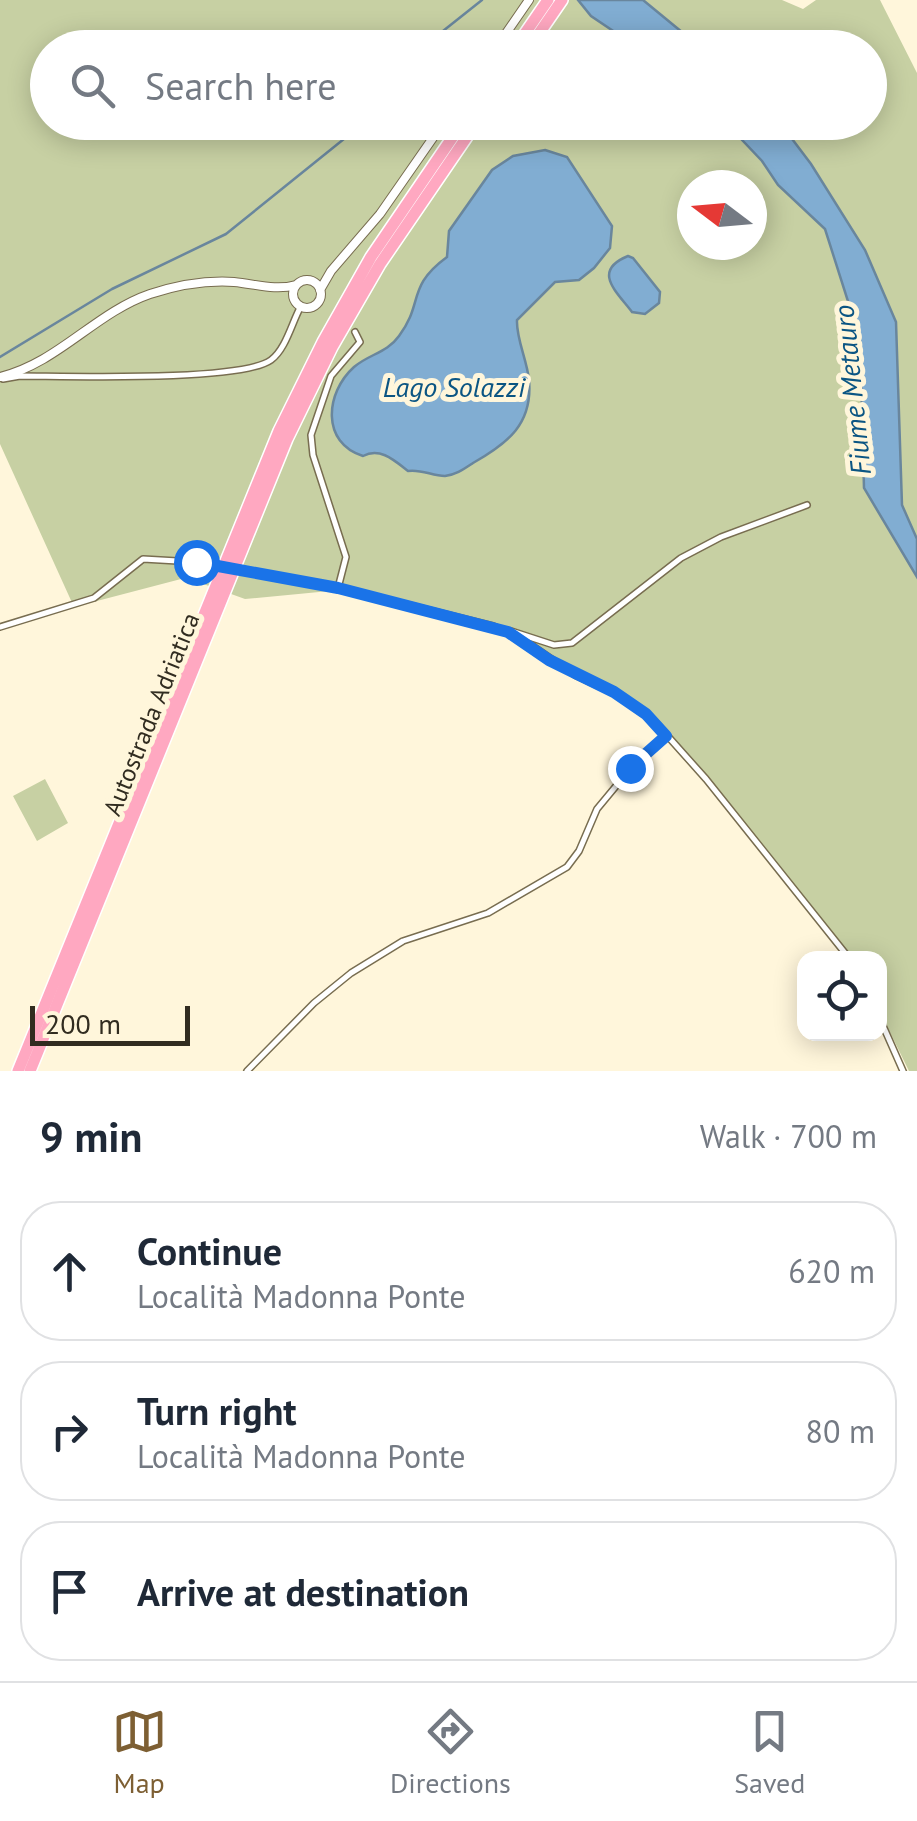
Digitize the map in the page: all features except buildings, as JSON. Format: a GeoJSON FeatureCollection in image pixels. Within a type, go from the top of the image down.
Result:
{"type":"FeatureCollection","features":[{"type":"Feature","properties":{"kind":"highway"},"geometry":{"type":"LineString","coordinates":[[527,30],[548,0]]}},
{"type":"Feature","properties":{"kind":"highway"},"geometry":{"type":"LineString","coordinates":[[541,30],[562,0]]}},
{"type":"Feature","properties":{"kind":"highway","name":"Autostrada Adriatica"},"geometry":{"type":"LineString","coordinates":[[18,1071],[279,431],[371,257],[452,140]]}},
{"type":"Feature","properties":{"kind":"highway","name":"Autostrada Adriatica"},"geometry":{"type":"LineString","coordinates":[[30,1071],[286,439],[332,347],[380,264],[465,140]]}},
{"type":"Feature","properties":{"kind":"main road"},"geometry":{"type":"LineString","coordinates":[[508,30],[529,0]]}},
{"type":"Feature","properties":{"kind":"main road"},"geometry":{"type":"LineString","coordinates":[[275,288],[301,306],[314,306],[332,271],[361,240],[431,140]]}},
{"type":"Feature","properties":{"kind":"main road"},"geometry":{"type":"LineString","coordinates":[[0,378],[55,354],[144,296],[210,281],[275,288],[296,286],[332,271]]}},
{"type":"Feature","properties":{"kind":"main road"},"geometry":{"type":"LineString","coordinates":[[311,281],[320,290]]}},
{"type":"Feature","properties":{"kind":"main road"},"geometry":{"type":"LineString","coordinates":[[294,298],[296,286]]}},
{"type":"Feature","properties":{"kind":"street"},"geometry":{"type":"LineString","coordinates":[[0,378],[202,375],[253,366],[267,362],[279,352],[301,306]]}},
{"type":"Feature","properties":{"kind":"street"},"geometry":{"type":"LineString","coordinates":[[338,588],[346,557],[312,456],[311,435],[331,376],[360,342],[354,332]]}},
{"type":"Feature","properties":{"kind":"street"},"geometry":{"type":"LineString","coordinates":[[508,632],[515,630],[554,645],[572,643],[648,580],[690,553],[807,505]]}},
{"type":"Feature","properties":{"kind":"street"},"geometry":{"type":"LineString","coordinates":[[0,627],[94,598],[143,559],[196,562],[338,588],[508,632],[549,660],[614,692],[646,714],[748,829],[844,951]]}},
{"type":"Feature","properties":{"kind":"street"},"geometry":{"type":"LineString","coordinates":[[248,1071],[314,1003],[352,973],[403,941],[488,913],[567,866],[579,851],[604,800],[630,768],[666,736]]}},
{"type":"Feature","properties":{"kind":"street"},"geometry":{"type":"LineString","coordinates":[[887,1035],[902,1071]]}},
{"type":"Feature","properties":{"kind":"green space"},"geometry":{"type":"Polygon","coordinates":[[[0,0],[782,0],[803,9],[816,0],[880,0],[917,73],[917,1071],[909,1071],[887,1026],[887,951],[846,951],[645,711],[578,677],[500,628],[340,590],[245,599],[181,579],[74,607],[0,444],[0,0]]]}},
{"type":"Feature","properties":{"kind":"green space"},"geometry":{"type":"Polygon","coordinates":[[[45,779],[68,823],[37,841],[13,796],[45,779]]]}},
{"type":"Feature","properties":{"kind":"water"},"geometry":{"type":"Polygon","coordinates":[[[578,0],[643,0],[679,30],[612,30],[591,16],[578,0]]]}},
{"type":"Feature","properties":{"kind":"water"},"geometry":{"type":"Polygon","coordinates":[[[742,140],[793,140],[865,250],[896,322],[902,505],[917,539],[917,577],[864,488],[860,339],[825,229],[778,185],[742,140]]]}},
{"type":"Feature","properties":{"kind":"water","name":"Lago Solazzi"},"geometry":{"type":"Polygon","coordinates":[[[545,150],[567,157],[612,226],[610,248],[579,280],[555,282],[517,320],[529,395],[516,430],[486,455],[445,476],[408,471],[381,454],[363,456],[349,450],[334,429],[332,416],[337,390],[344,378],[399,336],[420,286],[447,257],[449,231],[492,170],[513,156],[545,150]]]}},
{"type":"Feature","properties":{"kind":"water"},"geometry":{"type":"Polygon","coordinates":[[[628,256],[660,292],[659,303],[645,314],[632,312],[610,282],[611,268],[628,256]]]}},
{"type":"Feature","properties":{"kind":"waterway"},"geometry":{"type":"LineString","coordinates":[[444,30],[482,0]]}},
{"type":"Feature","properties":{"kind":"waterway"},"geometry":{"type":"LineString","coordinates":[[0,357],[112,289],[226,234],[343,140]]}},
{"type":"Feature","properties":{"kind":"route"},"geometry":{"type":"LineString","coordinates":[[196,562],[338,588],[508,632],[549,660],[614,692],[656,723],[666,736],[630,768]]}},
{"type":"Feature","properties":{"kind":"water label","name":"Fiume Metauro"},"geometry":{"type":"Point","coordinates":[852,390]}}]}
